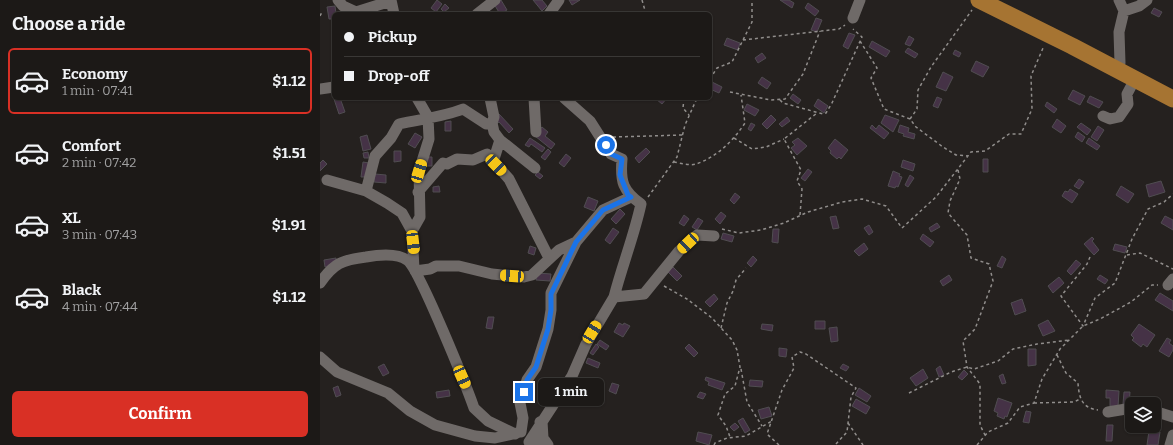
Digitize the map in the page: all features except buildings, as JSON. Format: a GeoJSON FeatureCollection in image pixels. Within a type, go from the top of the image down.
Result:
{"type":"FeatureCollection","features":[{"type":"Feature","properties":{"kind":"main road"},"geometry":{"type":"LineString","coordinates":[[979,0],[1173,99]]}},
{"type":"Feature","properties":{"kind":"street"},"geometry":{"type":"LineString","coordinates":[[338,0],[343,6],[356,12],[391,0],[394,12]]}},
{"type":"Feature","properties":{"kind":"street"},"geometry":{"type":"LineString","coordinates":[[480,12],[495,0]]}},
{"type":"Feature","properties":{"kind":"street"},"geometry":{"type":"LineString","coordinates":[[550,12],[559,0]]}},
{"type":"Feature","properties":{"kind":"street"},"geometry":{"type":"LineString","coordinates":[[850,21],[860,0]]}},
{"type":"Feature","properties":{"kind":"street"},"geometry":{"type":"LineString","coordinates":[[1116,69],[1120,63],[1119,32],[1124,11],[1119,0]]}},
{"type":"Feature","properties":{"kind":"street"},"geometry":{"type":"LineString","coordinates":[[1124,11],[1139,6],[1147,0]]}},
{"type":"Feature","properties":{"kind":"street"},"geometry":{"type":"LineString","coordinates":[[1103,116],[1110,119],[1119,117],[1128,104],[1127,94],[1135,79]]}},
{"type":"Feature","properties":{"kind":"street"},"geometry":{"type":"LineString","coordinates":[[320,89],[332,87]]}},
{"type":"Feature","properties":{"kind":"street"},"geometry":{"type":"LineString","coordinates":[[412,232],[420,217],[418,192],[419,171],[429,139],[428,117],[418,100]]}},
{"type":"Feature","properties":{"kind":"street"},"geometry":{"type":"LineString","coordinates":[[490,100],[494,117],[492,123],[494,132],[500,140],[535,168]]}},
{"type":"Feature","properties":{"kind":"street"},"geometry":{"type":"LineString","coordinates":[[534,100],[536,132]]}},
{"type":"Feature","properties":{"kind":"street"},"geometry":{"type":"LineString","coordinates":[[541,445],[529,444],[542,421],[572,376],[586,344],[614,297],[621,270],[635,233],[641,204],[628,195],[620,175],[622,159],[611,154],[601,136],[590,121],[566,100]]}},
{"type":"Feature","properties":{"kind":"street"},"geometry":{"type":"LineString","coordinates":[[366,191],[375,156],[391,138],[399,124],[428,117],[447,115],[463,109],[486,124],[492,123]]}},
{"type":"Feature","properties":{"kind":"street"},"geometry":{"type":"LineString","coordinates":[[493,162],[500,140]]}},
{"type":"Feature","properties":{"kind":"street"},"geometry":{"type":"LineString","coordinates":[[418,192],[443,164],[447,164],[456,159],[473,160],[487,154],[510,180],[550,258]]}},
{"type":"Feature","properties":{"kind":"street"},"geometry":{"type":"LineString","coordinates":[[327,180],[366,191],[387,202],[402,213],[412,232],[415,270]]}},
{"type":"Feature","properties":{"kind":"street"},"geometry":{"type":"LineString","coordinates":[[518,433],[523,418],[520,403],[527,380],[536,367],[548,329],[551,310],[551,294],[576,242],[603,210],[631,197]]}},
{"type":"Feature","properties":{"kind":"street"},"geometry":{"type":"LineString","coordinates":[[614,297],[644,294],[679,251],[697,235],[714,236]]}},
{"type":"Feature","properties":{"kind":"street"},"geometry":{"type":"LineString","coordinates":[[415,270],[430,269],[436,266],[459,266],[482,273],[524,277],[532,275],[559,250],[576,242]]}},
{"type":"Feature","properties":{"kind":"street"},"geometry":{"type":"LineString","coordinates":[[320,283],[326,274],[344,260],[384,254],[407,260],[415,270],[474,408],[488,421],[518,433]]}},
{"type":"Feature","properties":{"kind":"street"},"geometry":{"type":"LineString","coordinates":[[320,357],[337,372],[388,393],[410,411],[435,424],[475,436],[495,438],[518,433],[542,421]]}},
{"type":"Feature","properties":{"kind":"street"},"geometry":{"type":"LineString","coordinates":[[1108,412],[1125,409]]}},
{"type":"Feature","properties":{"kind":"street"},"geometry":{"type":"LineString","coordinates":[[1161,413],[1173,417]]}},
{"type":"Feature","properties":{"kind":"street"},"geometry":{"type":"LineString","coordinates":[[542,421],[543,438],[548,445]]}},
{"type":"Feature","properties":{"kind":"street"},"geometry":{"type":"LineString","coordinates":[[1170,445],[1173,435]]}},
{"type":"Feature","properties":{"kind":"path"},"geometry":{"type":"LineString","coordinates":[[642,0],[645,12]]}},
{"type":"Feature","properties":{"kind":"path"},"geometry":{"type":"LineString","coordinates":[[712,76],[717,68],[732,62],[752,22],[752,0]]}},
{"type":"Feature","properties":{"kind":"path"},"geometry":{"type":"LineString","coordinates":[[910,119],[917,109],[918,90],[921,84],[931,67],[947,47],[979,0]]}},
{"type":"Feature","properties":{"kind":"path"},"geometry":{"type":"LineString","coordinates":[[320,16],[322,12]]}},
{"type":"Feature","properties":{"kind":"path"},"geometry":{"type":"LineString","coordinates":[[743,40],[781,37],[839,29],[850,21],[862,37],[826,113],[817,113],[783,103],[780,100]]}},
{"type":"Feature","properties":{"kind":"path"},"geometry":{"type":"LineString","coordinates":[[730,92],[771,100],[785,100],[803,74],[820,31]]}},
{"type":"Feature","properties":{"kind":"path"},"geometry":{"type":"LineString","coordinates":[[714,236],[722,229],[739,233],[761,230],[784,223],[800,215],[842,202],[862,199],[886,206],[902,228],[936,197],[972,152],[985,151],[1009,134],[1021,134],[1032,109],[1031,76],[1043,48],[1037,44],[1041,31]]}},
{"type":"Feature","properties":{"kind":"path"},"geometry":{"type":"LineString","coordinates":[[860,41],[877,68],[871,78],[884,109],[910,119],[916,127],[956,155],[968,156]]}},
{"type":"Feature","properties":{"kind":"path"},"geometry":{"type":"LineString","coordinates":[[674,162],[694,164],[719,152],[734,138],[745,123],[741,95]]}},
{"type":"Feature","properties":{"kind":"path"},"geometry":{"type":"LineString","coordinates":[[684,100],[683,108],[689,115]]}},
{"type":"Feature","properties":{"kind":"path"},"geometry":{"type":"LineString","coordinates":[[641,204],[677,157],[689,115],[696,100]]}},
{"type":"Feature","properties":{"kind":"path"},"geometry":{"type":"LineString","coordinates":[[734,138],[752,150],[766,147],[784,139],[817,113]]}},
{"type":"Feature","properties":{"kind":"path"},"geometry":{"type":"LineString","coordinates":[[601,136],[618,138],[654,134],[683,135]]}},
{"type":"Feature","properties":{"kind":"path"},"geometry":{"type":"LineString","coordinates":[[784,139],[801,170],[797,181],[802,189],[800,215]]}},
{"type":"Feature","properties":{"kind":"path"},"geometry":{"type":"LineString","coordinates":[[958,170],[960,179],[950,201],[948,213],[967,235],[971,258],[989,264],[993,281],[975,329],[963,341],[967,367],[980,384],[980,425],[985,435]]}},
{"type":"Feature","properties":{"kind":"path"},"geometry":{"type":"LineString","coordinates":[[1034,403],[1042,379],[1057,354],[1083,326],[1095,298],[1115,283],[1132,239],[1148,209],[1164,202],[1173,194]]}},
{"type":"Feature","properties":{"kind":"path"},"geometry":{"type":"LineString","coordinates":[[1126,255],[1140,253],[1173,269]]}},
{"type":"Feature","properties":{"kind":"path"},"geometry":{"type":"LineString","coordinates":[[1083,326],[1061,296],[1087,264],[1090,257]]}},
{"type":"Feature","properties":{"kind":"path"},"geometry":{"type":"LineString","coordinates":[[721,328],[727,303],[734,291],[736,280],[746,268]]}},
{"type":"Feature","properties":{"kind":"path"},"geometry":{"type":"LineString","coordinates":[[656,278],[659,283],[687,299],[712,318],[734,345],[747,402],[762,426]]}},
{"type":"Feature","properties":{"kind":"path"},"geometry":{"type":"LineString","coordinates":[[1083,326],[1100,320],[1131,302],[1152,285],[1170,282]]}},
{"type":"Feature","properties":{"kind":"path"},"geometry":{"type":"LineString","coordinates":[[909,393],[951,372],[967,367],[974,368],[998,361],[1013,349],[1069,340]]}},
{"type":"Feature","properties":{"kind":"path"},"geometry":{"type":"LineString","coordinates":[[779,445],[767,434],[782,390],[794,368],[792,357],[800,352],[819,362],[856,388],[851,397],[847,432],[835,445]]}},
{"type":"Feature","properties":{"kind":"path"},"geometry":{"type":"LineString","coordinates":[[1057,354],[1066,372],[1078,383],[1080,399],[1084,406],[1091,409],[1108,412]]}},
{"type":"Feature","properties":{"kind":"path"},"geometry":{"type":"LineString","coordinates":[[730,437],[726,426],[718,415],[725,394],[735,386],[740,367]]}},
{"type":"Feature","properties":{"kind":"path"},"geometry":{"type":"LineString","coordinates":[[977,445],[988,432],[1008,423],[1020,407],[1034,403],[1074,402],[1080,399]]}},
{"type":"Feature","properties":{"kind":"path"},"geometry":{"type":"LineString","coordinates":[[714,445],[730,437],[746,436],[772,421]]}},
{"type":"Feature","properties":{"kind":"path"},"geometry":{"type":"LineString","coordinates":[[848,424],[863,445]]}},
{"type":"Feature","properties":{"kind":"route"},"geometry":{"type":"LineString","coordinates":[[524,392],[527,380],[536,367],[548,329],[551,310],[551,294],[576,242],[603,210],[631,197],[628,195],[620,175],[622,159],[611,154],[606,145]]}}]}
